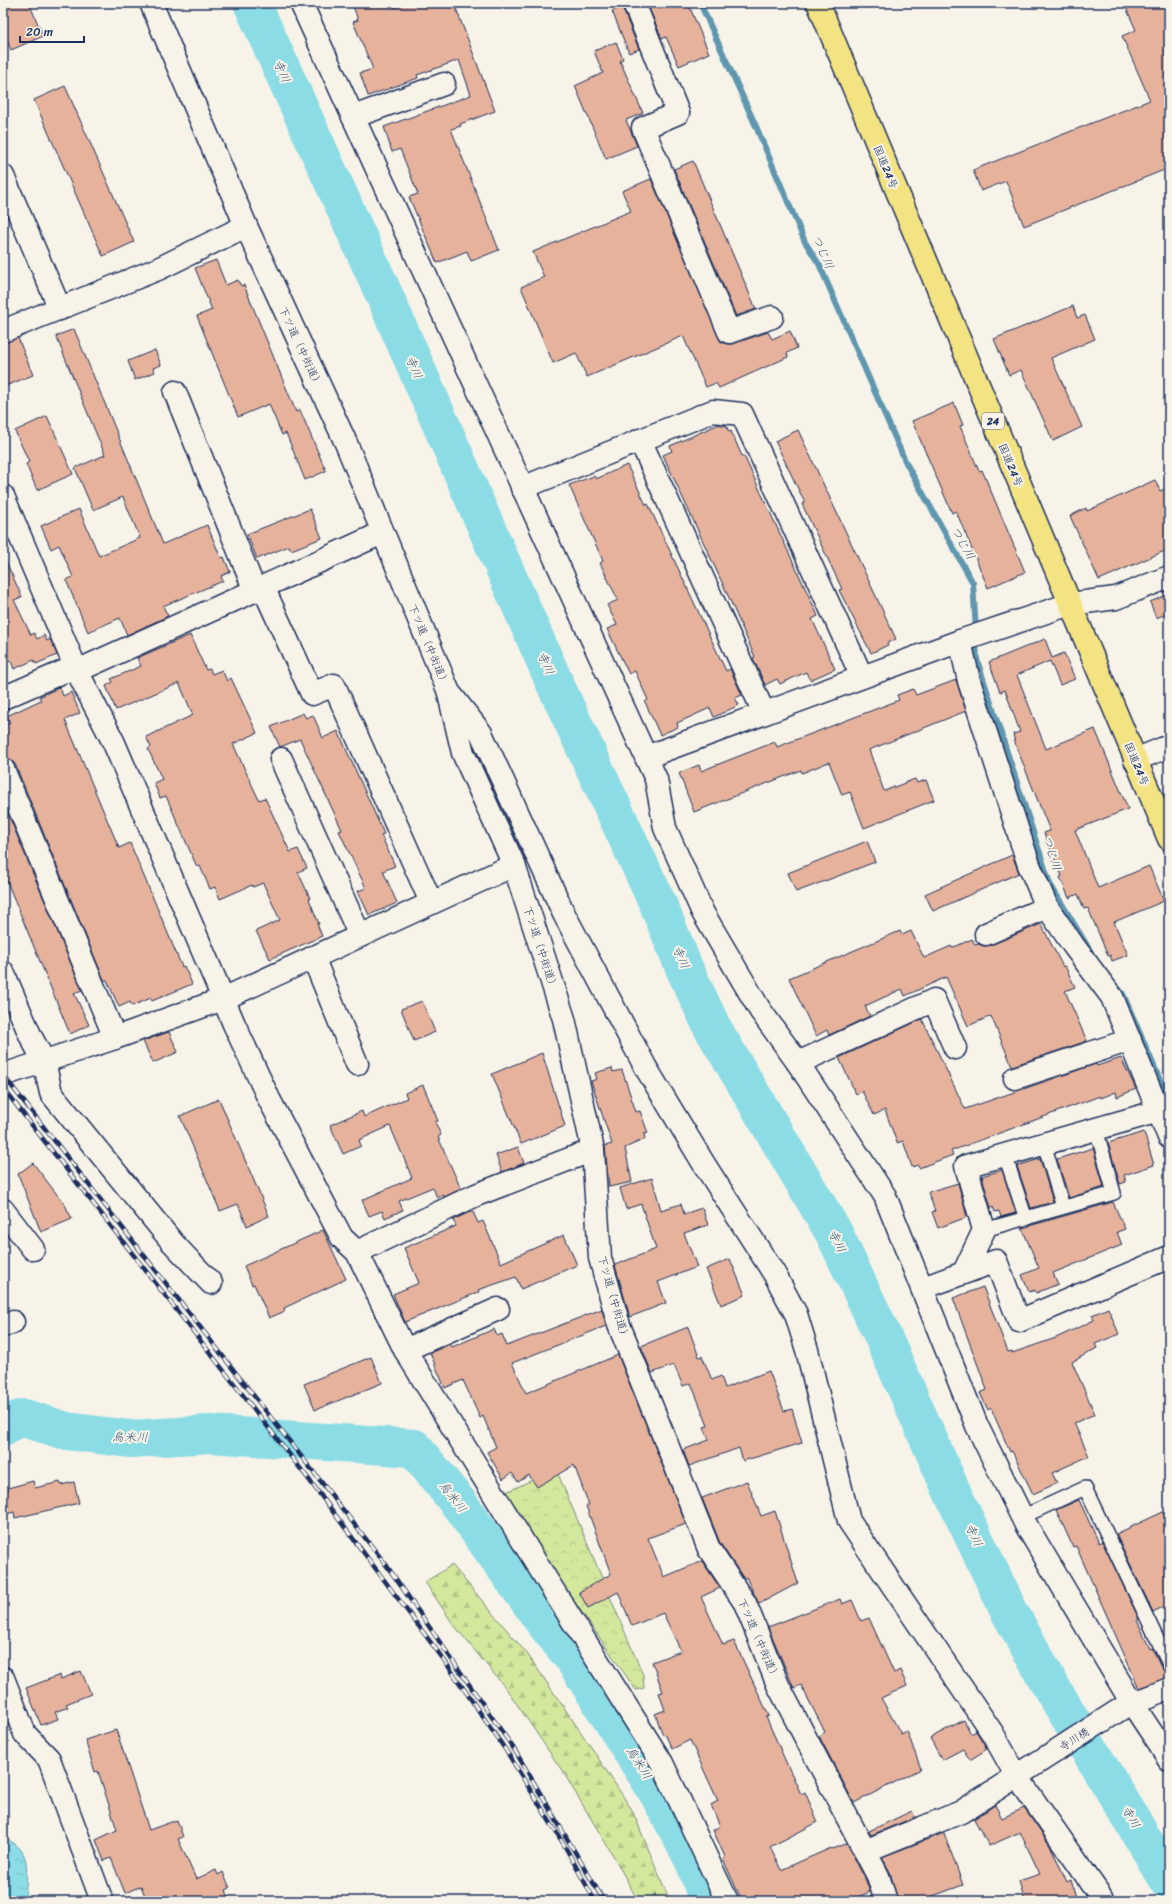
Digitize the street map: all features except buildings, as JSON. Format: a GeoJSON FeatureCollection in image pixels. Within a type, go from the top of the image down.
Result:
{"type":"FeatureCollection","features":[{"type":"Feature","properties":{"kind":"highway","name":"国道24号"},"geometry":{"type":"LineString","coordinates":[[818,3],[1169,839]]}},
{"type":"Feature","properties":{"kind":"street","name":"下ツ道（中街道）"},"geometry":{"type":"LineString","coordinates":[[151,3],[246,226],[346,443],[448,690],[463,753],[514,864],[564,1019],[593,1150],[600,1258],[619,1325],[709,1548],[745,1603],[778,1685],[878,1876],[886,1901]]}},
{"type":"Feature","properties":{"kind":"street"},"geometry":{"type":"LineString","coordinates":[[301,3],[656,779],[665,828],[703,913],[760,1010],[798,1063],[885,1196],[977,1426],[1022,1517],[1128,1705],[1169,1759]]}},
{"type":"Feature","properties":{"kind":"street"},"geometry":{"type":"LineString","coordinates":[[634,3],[678,113],[643,128],[729,332],[772,317]]}},
{"type":"Feature","properties":{"kind":"street"},"geometry":{"type":"LineString","coordinates":[[353,117],[444,84]]}},
{"type":"Feature","properties":{"kind":"street"},"geometry":{"type":"LineString","coordinates":[[3,176],[60,309]]}},
{"type":"Feature","properties":{"kind":"street"},"geometry":{"type":"LineString","coordinates":[[3,331],[158,268],[246,226]]}},
{"type":"Feature","properties":{"kind":"street"},"geometry":{"type":"LineString","coordinates":[[175,392],[259,589],[312,694],[334,685],[431,902]]}},
{"type":"Feature","properties":{"kind":"street"},"geometry":{"type":"LineString","coordinates":[[522,488],[713,410],[742,414],[862,677]]}},
{"type":"Feature","properties":{"kind":"street"},"geometry":{"type":"LineString","coordinates":[[640,440],[764,714]]}},
{"type":"Feature","properties":{"kind":"street"},"geometry":{"type":"LineString","coordinates":[[3,496],[77,671],[114,743],[223,999],[269,1099],[342,1238],[357,1252],[405,1350],[544,1576],[662,1763],[727,1901]]}},
{"type":"Feature","properties":{"kind":"street"},"geometry":{"type":"LineString","coordinates":[[3,698],[65,671],[77,671],[382,533]]}},
{"type":"Feature","properties":{"kind":"street"},"geometry":{"type":"LineString","coordinates":[[646,757],[972,637],[1070,604],[1116,598],[1169,577]]}},
{"type":"Feature","properties":{"kind":"street"},"geometry":{"type":"LineString","coordinates":[[972,637],[969,681],[1006,799],[1029,865],[1047,907],[1112,997],[1169,1137]]}},
{"type":"Feature","properties":{"kind":"street"},"geometry":{"type":"LineString","coordinates":[[448,690],[481,733],[564,914],[646,1068],[775,1275],[796,1314],[807,1350],[849,1521],[1020,1773],[1104,1901]]}},
{"type":"Feature","properties":{"kind":"street"},"geometry":{"type":"LineString","coordinates":[[1135,760],[1169,746]]}},
{"type":"Feature","properties":{"kind":"street"},"geometry":{"type":"LineString","coordinates":[[281,759],[360,936]]}},
{"type":"Feature","properties":{"kind":"street"},"geometry":{"type":"LineString","coordinates":[[3,769],[115,1038]]}},
{"type":"Feature","properties":{"kind":"street"},"geometry":{"type":"LineString","coordinates":[[3,1075],[115,1038],[223,999],[514,864]]}},
{"type":"Feature","properties":{"kind":"street"},"geometry":{"type":"LineString","coordinates":[[986,934],[1047,907]]}},
{"type":"Feature","properties":{"kind":"street"},"geometry":{"type":"LineString","coordinates":[[312,957],[357,1064]]}},
{"type":"Feature","properties":{"kind":"street"},"geometry":{"type":"LineString","coordinates":[[3,972],[31,1037],[44,1061],[51,1092],[173,1243],[211,1283]]}},
{"type":"Feature","properties":{"kind":"street"},"geometry":{"type":"LineString","coordinates":[[798,1063],[934,1000],[955,1048]]}},
{"type":"Feature","properties":{"kind":"street"},"geometry":{"type":"LineString","coordinates":[[1015,1078],[1130,1040]]}},
{"type":"Feature","properties":{"kind":"street"},"geometry":{"type":"LineString","coordinates":[[964,1272],[984,1230],[966,1166],[1159,1111]]}},
{"type":"Feature","properties":{"kind":"street"},"geometry":{"type":"LineString","coordinates":[[357,1252],[476,1195],[593,1150]]}},
{"type":"Feature","properties":{"kind":"street"},"geometry":{"type":"LineString","coordinates":[[3,1210],[34,1248]]}},
{"type":"Feature","properties":{"kind":"street"},"geometry":{"type":"LineString","coordinates":[[923,1288],[996,1261],[1019,1321],[1169,1257]]}},
{"type":"Feature","properties":{"kind":"street"},"geometry":{"type":"LineString","coordinates":[[405,1350],[498,1309]]}},
{"type":"Feature","properties":{"kind":"street"},"geometry":{"type":"LineString","coordinates":[[3,1678],[25,1734],[49,1759],[102,1901]]}},
{"type":"Feature","properties":{"kind":"street","name":"寺川橋"},"geometry":{"type":"LineString","coordinates":[[865,1851],[961,1812],[1128,1705],[1169,1689]]}},
{"type":"Feature","properties":{"kind":"lane"},"geometry":{"type":"LineString","coordinates":[[984,1230],[1114,1193],[1096,1129]]}},
{"type":"Feature","properties":{"kind":"lane"},"geometry":{"type":"LineString","coordinates":[[1044,1144],[1063,1207]]}},
{"type":"Feature","properties":{"kind":"lane"},"geometry":{"type":"LineString","coordinates":[[1005,1155],[1026,1219]]}},
{"type":"Feature","properties":{"kind":"lane"},"geometry":{"type":"LineString","coordinates":[[1022,1517],[1084,1488],[1169,1664]]}},
{"type":"Feature","properties":{"kind":"green space"},"geometry":{"type":"Polygon","coordinates":[[[556,1469],[643,1675],[644,1688],[636,1690],[500,1495],[556,1469]]]}},
{"type":"Feature","properties":{"kind":"green space"},"geometry":{"type":"Polygon","coordinates":[[[452,1565],[528,1655],[632,1810],[670,1901],[638,1901],[614,1857],[563,1772],[508,1691],[453,1624],[425,1582],[452,1565]]]}},
{"type":"Feature","properties":{"kind":"water"},"geometry":{"type":"Polygon","coordinates":[[[3,1838],[13,1843],[20,1849],[24,1856],[27,1872],[26,1901],[3,1901],[3,1838]]]}},
{"type":"Feature","properties":{"kind":"waterway","name":"寺川"},"geometry":{"type":"LineString","coordinates":[[252,3],[382,290],[556,686],[658,904],[685,970],[712,1027],[834,1233],[879,1328],[953,1494],[1008,1609],[1053,1690],[1169,1881]]}},
{"type":"Feature","properties":{"kind":"waterway","name":"つじ川"},"geometry":{"type":"LineString","coordinates":[[700,3],[755,124],[805,242],[819,264],[906,463],[973,583],[976,631]]}},
{"type":"Feature","properties":{"kind":"waterway","name":"つじ川"},"geometry":{"type":"LineString","coordinates":[[976,640],[977,660],[1050,884],[1091,952]]}},
{"type":"Feature","properties":{"kind":"waterway","name":"つじ川"},"geometry":{"type":"LineString","coordinates":[[1118,988],[1123,994],[1169,1101]]}},
{"type":"Feature","properties":{"kind":"waterway","name":"烏米川"},"geometry":{"type":"LineString","coordinates":[[3,1427],[10,1422],[24,1418],[66,1431],[130,1439],[210,1434],[414,1448],[460,1505],[544,1622],[573,1658],[659,1795],[694,1861],[708,1901]]}},
{"type":"Feature","properties":{"kind":"railway"},"geometry":{"type":"LineString","coordinates":[[3,1075],[387,1566],[514,1749],[604,1901]]}},
{"type":"Feature","properties":{"kind":"railway"},"geometry":{"type":"LineString","coordinates":[[3,1088],[307,1477],[444,1660],[507,1752],[563,1843],[595,1901]]}}]}
